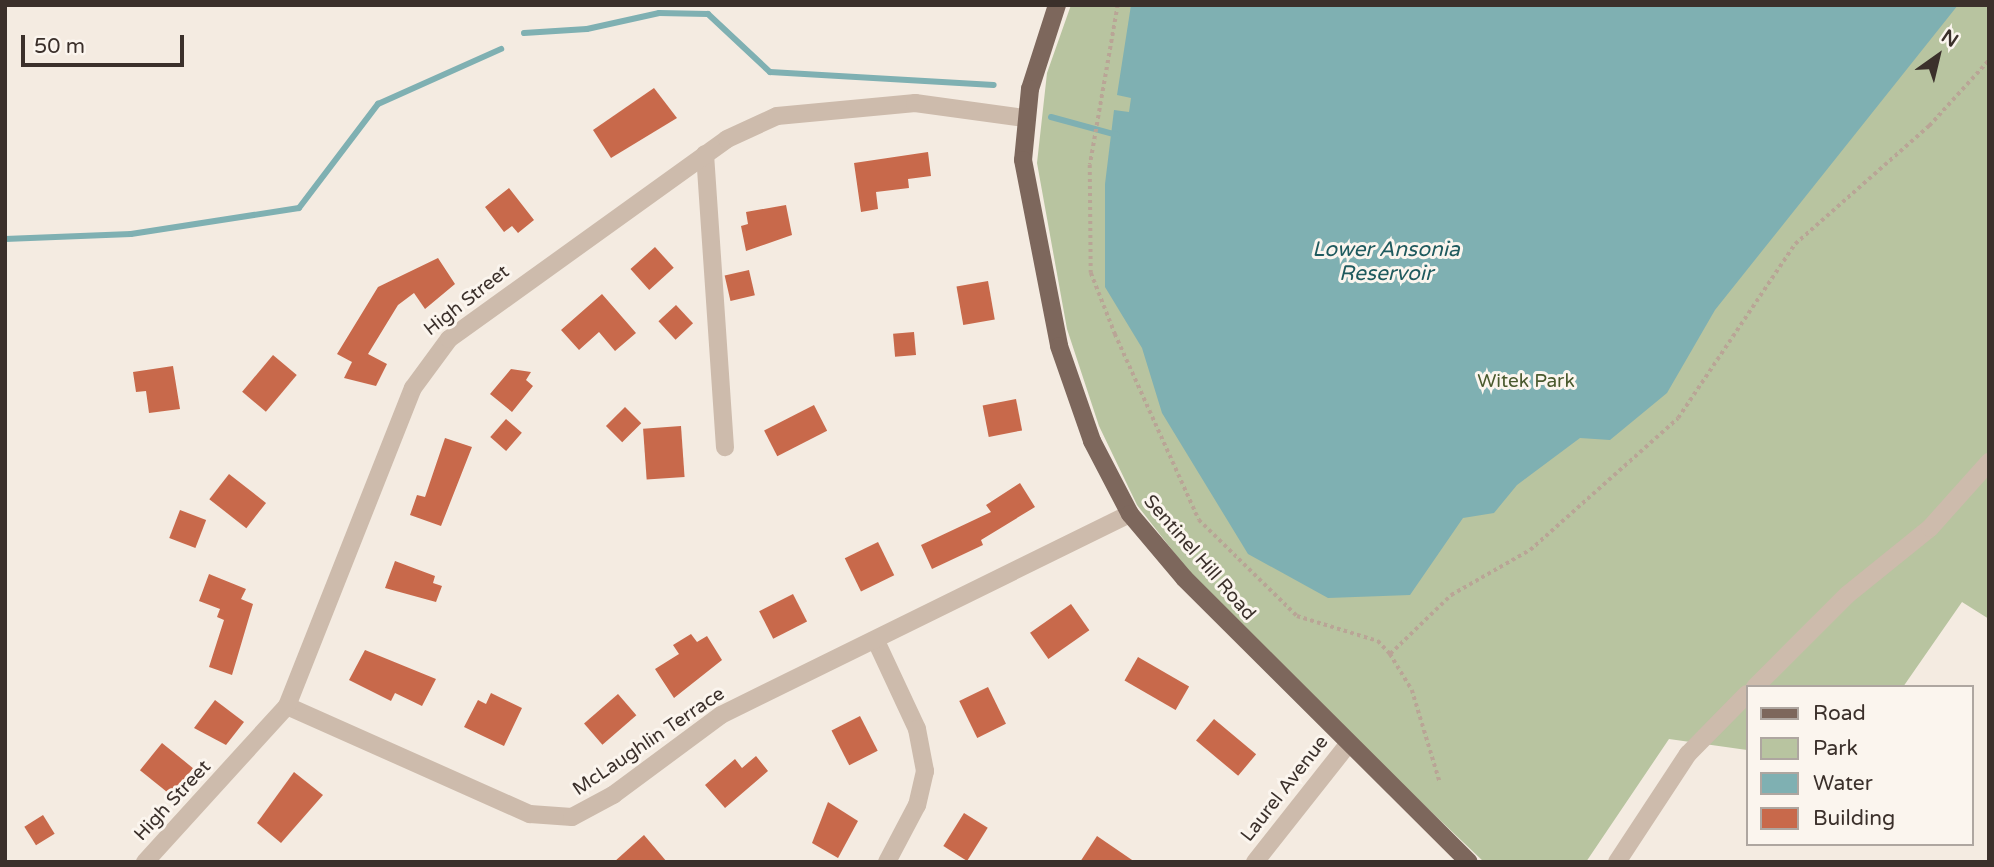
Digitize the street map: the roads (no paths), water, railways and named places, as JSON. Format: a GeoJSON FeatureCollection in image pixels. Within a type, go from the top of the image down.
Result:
{"type":"FeatureCollection","features":[{"type":"Feature","properties":{"kind":"main road","name":"Sentinel Hill Road"},"geometry":{"type":"LineString","coordinates":[[1057,5],[1024,118],[1026,187],[1059,346],[1093,441],[1130,514],[1229,628],[1469,862]]}},
{"type":"Feature","properties":{"kind":"street","name":"High Street"},"geometry":{"type":"LineString","coordinates":[[145,862],[287,706],[379,467],[433,356],[705,154],[749,127],[805,109],[915,103],[1024,118]]}},
{"type":"Feature","properties":{"kind":"street"},"geometry":{"type":"LineString","coordinates":[[705,154],[725,447]]}},
{"type":"Feature","properties":{"kind":"street"},"geometry":{"type":"LineString","coordinates":[[1757,685],[1847,594],[1930,528],[1989,463]]}},
{"type":"Feature","properties":{"kind":"street","name":"McLaughlin Terrace"},"geometry":{"type":"LineString","coordinates":[[287,706],[530,814],[572,817],[613,794],[721,715],[1130,514]]}},
{"type":"Feature","properties":{"kind":"street"},"geometry":{"type":"LineString","coordinates":[[876,641],[917,729],[925,762],[916,805],[887,862]]}},
{"type":"Feature","properties":{"kind":"street"},"geometry":{"type":"LineString","coordinates":[[1617,862],[1688,754],[1745,696]]}},
{"type":"Feature","properties":{"kind":"street","name":"Laurel Avenue"},"geometry":{"type":"LineString","coordinates":[[1255,862],[1349,743]]}},
{"type":"Feature","properties":{"kind":"water","name":"Lower Ansonia Reservoir"},"geometry":{"type":"Polygon","coordinates":[[[1131,5],[1958,5],[1715,310],[1667,393],[1610,440],[1580,438],[1517,485],[1494,513],[1463,518],[1410,595],[1328,598],[1248,554],[1162,413],[1142,348],[1105,287],[1105,184],[1114,110],[1129,112],[1131,98],[1117,95],[1131,5]]]}},
{"type":"Feature","properties":{"kind":"waterway"},"geometry":{"type":"LineString","coordinates":[[524,33],[587,29],[659,13],[708,14],[770,72],[994,85]]}},
{"type":"Feature","properties":{"kind":"waterway"},"geometry":{"type":"LineString","coordinates":[[5,239],[131,234],[299,208],[378,104],[501,49]]}},
{"type":"Feature","properties":{"kind":"waterway"},"geometry":{"type":"LineString","coordinates":[[1051,117],[1117,135]]}},
{"type":"Feature","properties":{"kind":"park label","name":"Witek Park"},"geometry":{"type":"Point","coordinates":[1526,382]}}]}
